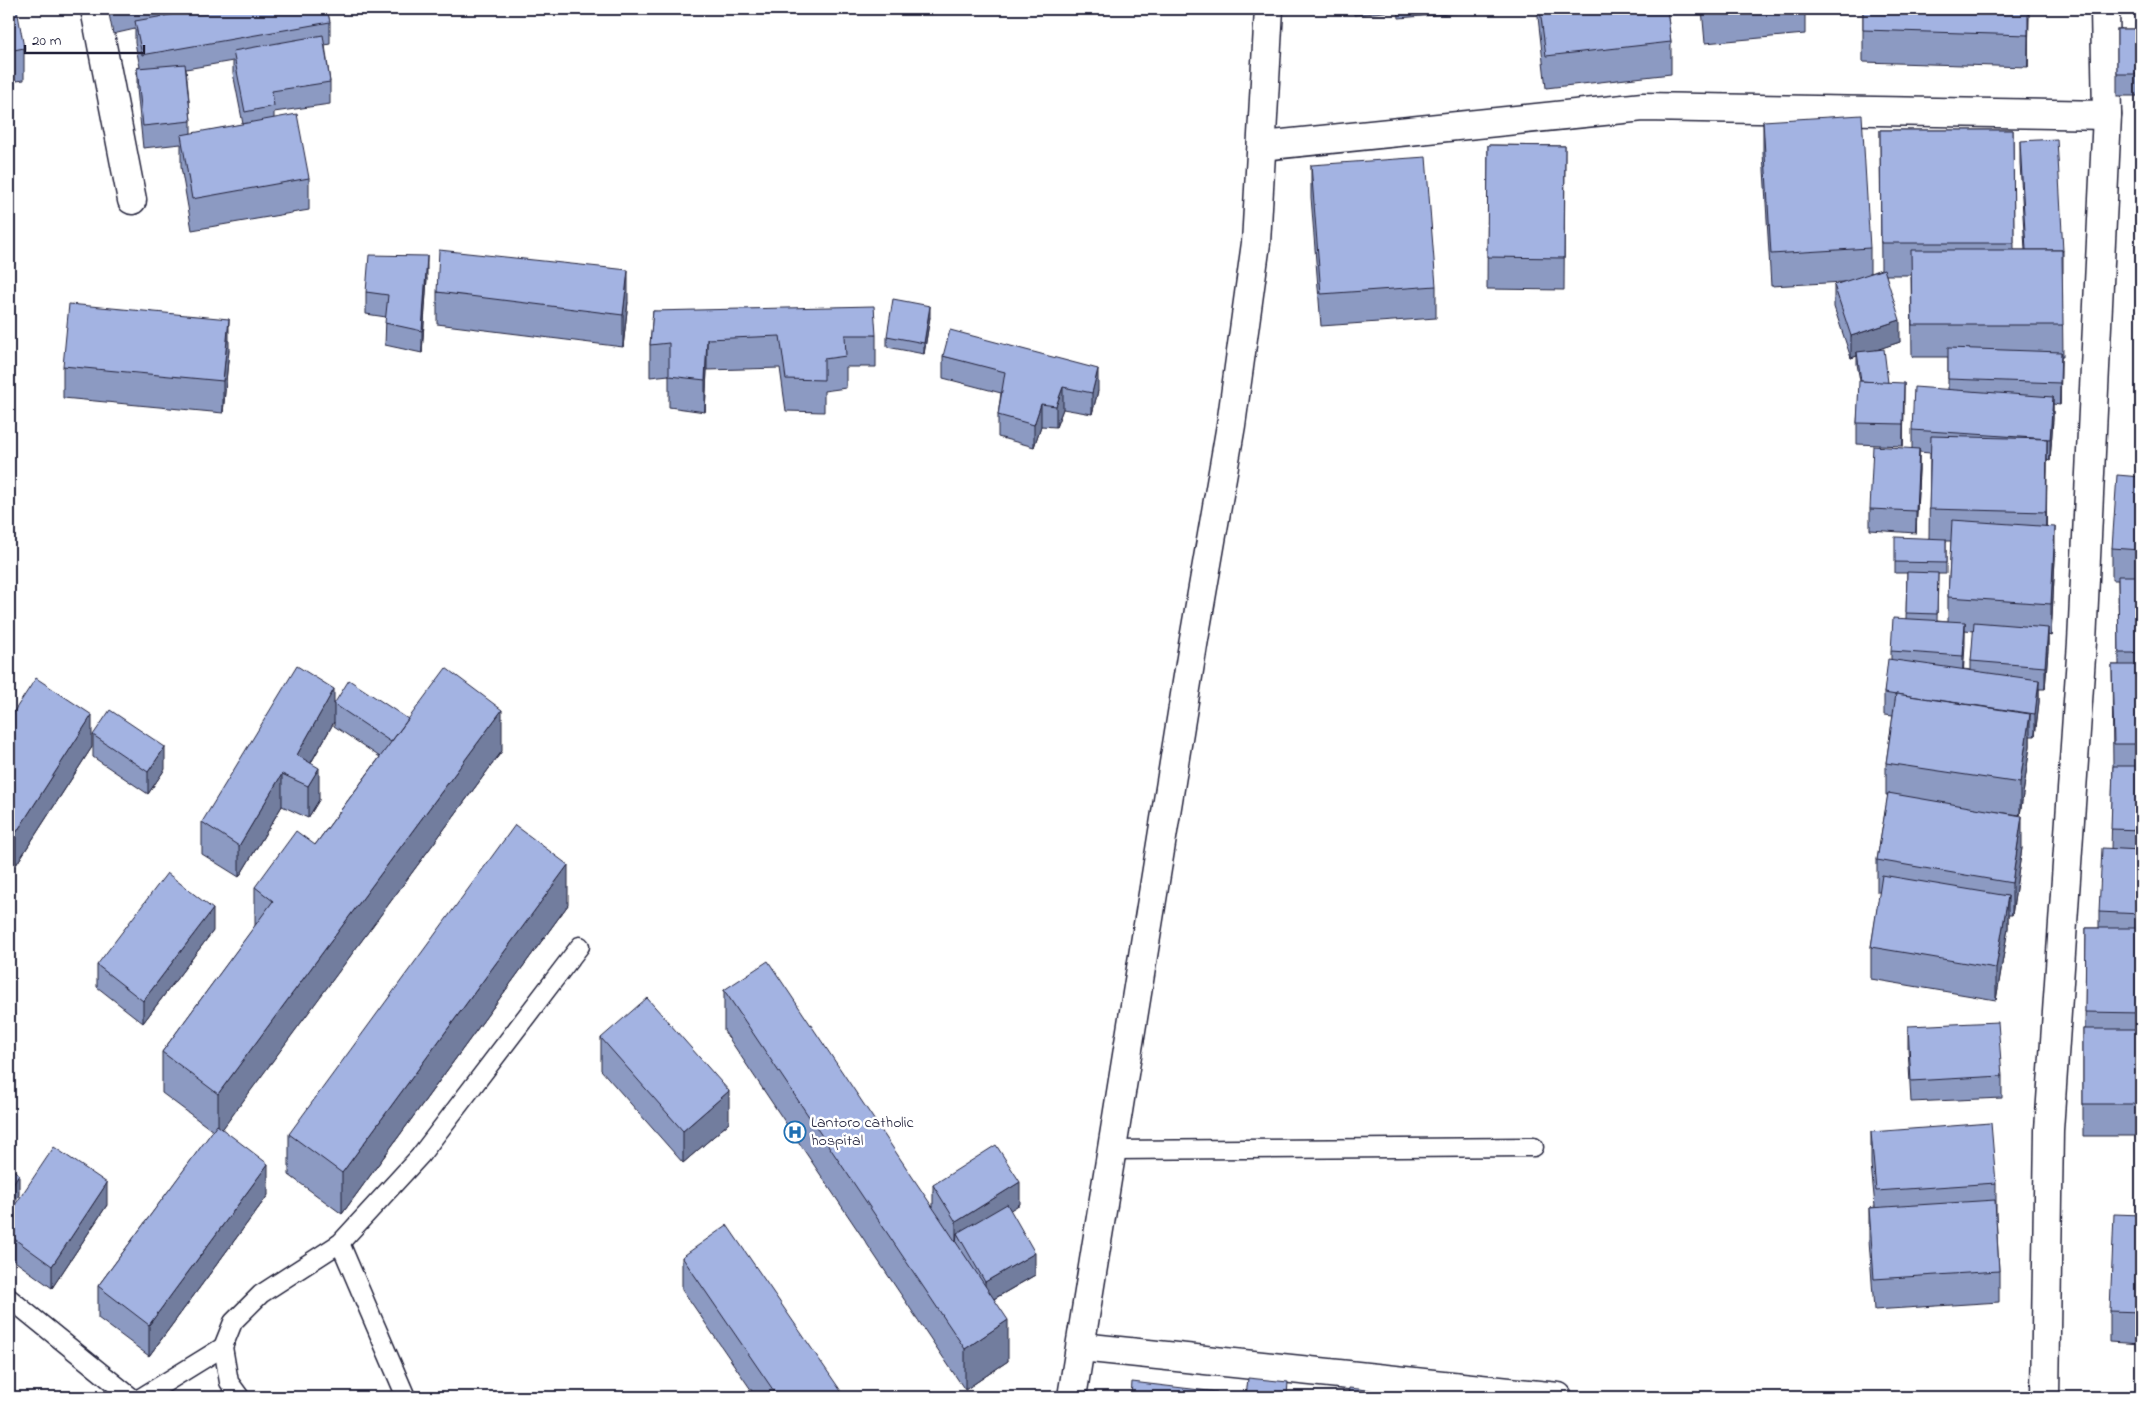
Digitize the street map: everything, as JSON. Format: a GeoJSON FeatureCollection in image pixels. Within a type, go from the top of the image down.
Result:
{"type":"FeatureCollection","features":[{"type":"Feature","properties":{"kind":"street"},"geometry":{"type":"LineString","coordinates":[[94,9],[132,200]]}},
{"type":"Feature","properties":{"kind":"street"},"geometry":{"type":"LineString","coordinates":[[1072,1397],[1191,655],[1232,425],[1256,243],[1269,9]]}},
{"type":"Feature","properties":{"kind":"street"},"geometry":{"type":"LineString","coordinates":[[2045,1397],[2049,1130],[2082,642],[2108,115],[2106,9]]}},
{"type":"Feature","properties":{"kind":"street"},"geometry":{"type":"LineString","coordinates":[[1262,146],[1643,107],[2108,115]]}},
{"type":"Feature","properties":{"kind":"street"},"geometry":{"type":"LineString","coordinates":[[1081,1347],[1558,1397]]}},
{"type":"Feature","properties":{"kind":"lane"},"geometry":{"type":"LineString","coordinates":[[142,1397],[223,1346],[234,1322],[261,1294],[340,1243],[420,1156],[580,946]]}},
{"type":"Feature","properties":{"kind":"lane"},"geometry":{"type":"LineString","coordinates":[[1113,1150],[1534,1147]]}},
{"type":"Feature","properties":{"kind":"lane"},"geometry":{"type":"LineString","coordinates":[[340,1243],[406,1397]]}},
{"type":"Feature","properties":{"kind":"lane"},"geometry":{"type":"LineString","coordinates":[[9,1298],[131,1397]]}},
{"type":"Feature","properties":{"kind":"lane"},"geometry":{"type":"LineString","coordinates":[[223,1346],[229,1382],[240,1397]]}},
{"type":"Feature","properties":{"kind":"building"},"geometry":{"type":"Polygon","coordinates":[[[9,9],[17,9],[24,48],[9,51],[9,9]]]}},
{"type":"Feature","properties":{"kind":"building"},"geometry":{"type":"Polygon","coordinates":[[[112,9],[129,9],[113,12],[112,9]]]}},
{"type":"Feature","properties":{"kind":"building"},"geometry":{"type":"Polygon","coordinates":[[[204,9],[327,9],[330,22],[142,55],[135,21],[204,9]]]}},
{"type":"Feature","properties":{"kind":"building"},"geometry":{"type":"Polygon","coordinates":[[[1540,9],[1667,9],[1671,42],[1546,56],[1540,9]]]}},
{"type":"Feature","properties":{"kind":"building"},"geometry":{"type":"Polygon","coordinates":[[[1704,9],[1730,9],[1705,11],[1704,9]]]}},
{"type":"Feature","properties":{"kind":"building"},"geometry":{"type":"Polygon","coordinates":[[[1863,9],[2028,9],[2028,35],[1863,30],[1863,9]]]}},
{"type":"Feature","properties":{"kind":"building"},"geometry":{"type":"Polygon","coordinates":[[[2117,29],[2141,29],[2141,74],[2117,74],[2117,29]]]}},
{"type":"Feature","properties":{"kind":"building"},"geometry":{"type":"Polygon","coordinates":[[[323,35],[330,82],[272,91],[274,106],[245,112],[233,51],[323,35]]]}},
{"type":"Feature","properties":{"kind":"building"},"geometry":{"type":"Polygon","coordinates":[[[185,64],[191,121],[143,126],[137,68],[185,64]]]}},
{"type":"Feature","properties":{"kind":"building"},"geometry":{"type":"Polygon","coordinates":[[[297,114],[309,178],[192,199],[181,135],[297,114]]]}},
{"type":"Feature","properties":{"kind":"building"},"geometry":{"type":"Polygon","coordinates":[[[1862,115],[1870,248],[1771,254],[1763,121],[1862,115]]]}},
{"type":"Feature","properties":{"kind":"building"},"geometry":{"type":"Polygon","coordinates":[[[1880,130],[2013,130],[2014,243],[1881,243],[1880,130]]]}},
{"type":"Feature","properties":{"kind":"building"},"geometry":{"type":"Polygon","coordinates":[[[2057,139],[2063,251],[2026,250],[2020,141],[2057,139]]]}},
{"type":"Feature","properties":{"kind":"building"},"geometry":{"type":"Polygon","coordinates":[[[1488,145],[1565,146],[1564,258],[1487,257],[1488,145]]]}},
{"type":"Feature","properties":{"kind":"building"},"geometry":{"type":"Polygon","coordinates":[[[1426,157],[1436,286],[1321,294],[1311,165],[1426,157]]]}},
{"type":"Feature","properties":{"kind":"building"},"geometry":{"type":"Polygon","coordinates":[[[439,250],[628,270],[623,315],[437,292],[439,250]]]}},
{"type":"Feature","properties":{"kind":"building"},"geometry":{"type":"Polygon","coordinates":[[[1911,250],[2062,250],[2063,325],[1912,325],[1911,250]]]}},
{"type":"Feature","properties":{"kind":"building"},"geometry":{"type":"Polygon","coordinates":[[[369,255],[427,256],[422,331],[385,323],[388,295],[366,292],[369,255]]]}},
{"type":"Feature","properties":{"kind":"building"},"geometry":{"type":"Polygon","coordinates":[[[1884,269],[1900,320],[1851,336],[1834,285],[1884,269]]]}},
{"type":"Feature","properties":{"kind":"building"},"geometry":{"type":"Polygon","coordinates":[[[893,299],[930,306],[924,343],[887,336],[893,299]]]}},
{"type":"Feature","properties":{"kind":"building"},"geometry":{"type":"Polygon","coordinates":[[[69,304],[229,319],[223,381],[63,366],[69,304]]]}},
{"type":"Feature","properties":{"kind":"building"},"geometry":{"type":"Polygon","coordinates":[[[874,306],[876,335],[845,335],[846,356],[824,359],[824,380],[786,379],[780,336],[707,339],[705,380],[669,376],[669,343],[650,345],[653,311],[874,306]]]}},
{"type":"Feature","properties":{"kind":"building"},"geometry":{"type":"Polygon","coordinates":[[[950,330],[1098,369],[1092,393],[1063,387],[1056,406],[1041,404],[1034,425],[998,415],[1005,372],[943,356],[950,330]]]}},
{"type":"Feature","properties":{"kind":"building"},"geometry":{"type":"Polygon","coordinates":[[[1948,348],[2061,352],[2060,383],[1948,379],[1948,348]]]}},
{"type":"Feature","properties":{"kind":"building"},"geometry":{"type":"Polygon","coordinates":[[[1884,349],[1888,383],[1861,381],[1857,352],[1884,349]]]}},
{"type":"Feature","properties":{"kind":"building"},"geometry":{"type":"Polygon","coordinates":[[[1859,381],[1904,383],[1903,424],[1857,423],[1859,381]]]}},
{"type":"Feature","properties":{"kind":"building"},"geometry":{"type":"Polygon","coordinates":[[[1914,387],[2053,397],[2050,439],[1912,430],[1914,387]]]}},
{"type":"Feature","properties":{"kind":"building"},"geometry":{"type":"Polygon","coordinates":[[[1931,436],[2047,439],[2046,512],[1929,509],[1931,436]]]}},
{"type":"Feature","properties":{"kind":"building"},"geometry":{"type":"Polygon","coordinates":[[[1873,446],[1919,449],[1916,511],[1870,509],[1873,446]]]}},
{"type":"Feature","properties":{"kind":"building"},"geometry":{"type":"Polygon","coordinates":[[[2117,475],[2141,477],[2141,550],[2112,548],[2117,475]]]}},
{"type":"Feature","properties":{"kind":"building"},"geometry":{"type":"Polygon","coordinates":[[[1952,520],[2055,527],[2051,604],[1948,597],[1952,520]]]}},
{"type":"Feature","properties":{"kind":"building"},"geometry":{"type":"Polygon","coordinates":[[[1895,537],[1946,539],[1946,563],[1895,562],[1895,537]]]}},
{"type":"Feature","properties":{"kind":"building"},"geometry":{"type":"Polygon","coordinates":[[[1907,572],[1938,573],[1937,614],[1906,613],[1907,572]]]}},
{"type":"Feature","properties":{"kind":"building"},"geometry":{"type":"Polygon","coordinates":[[[2118,576],[2141,576],[2141,653],[2119,653],[2118,576]]]}},
{"type":"Feature","properties":{"kind":"building"},"geometry":{"type":"Polygon","coordinates":[[[1893,618],[1965,622],[1963,656],[1891,651],[1893,618]]]}},
{"type":"Feature","properties":{"kind":"building"},"geometry":{"type":"Polygon","coordinates":[[[1974,622],[2048,628],[2045,667],[1971,661],[1974,622]]]}},
{"type":"Feature","properties":{"kind":"building"},"geometry":{"type":"Polygon","coordinates":[[[1888,659],[2039,680],[2035,714],[1884,693],[1888,659]]]}},
{"type":"Feature","properties":{"kind":"building"},"geometry":{"type":"Polygon","coordinates":[[[2112,665],[2141,665],[2141,744],[2114,744],[2112,665]]]}},
{"type":"Feature","properties":{"kind":"building"},"geometry":{"type":"Polygon","coordinates":[[[297,666],[334,689],[297,755],[319,768],[308,786],[282,774],[239,846],[202,822],[297,666]]]}},
{"type":"Feature","properties":{"kind":"building"},"geometry":{"type":"Polygon","coordinates":[[[446,668],[502,710],[218,1094],[162,1052],[273,901],[255,887],[296,831],[315,845],[446,668]]]}},
{"type":"Feature","properties":{"kind":"building"},"geometry":{"type":"Polygon","coordinates":[[[36,678],[92,715],[16,833],[9,828],[9,719],[36,678]]]}},
{"type":"Feature","properties":{"kind":"building"},"geometry":{"type":"Polygon","coordinates":[[[349,680],[408,719],[391,742],[334,704],[349,680]]]}},
{"type":"Feature","properties":{"kind":"building"},"geometry":{"type":"Polygon","coordinates":[[[1896,694],[2030,714],[2020,783],[1886,763],[1896,694]]]}},
{"type":"Feature","properties":{"kind":"building"},"geometry":{"type":"Polygon","coordinates":[[[110,710],[165,747],[148,772],[93,735],[110,710]]]}},
{"type":"Feature","properties":{"kind":"building"},"geometry":{"type":"Polygon","coordinates":[[[2113,766],[2141,766],[2141,830],[2111,829],[2113,766]]]}},
{"type":"Feature","properties":{"kind":"building"},"geometry":{"type":"Polygon","coordinates":[[[1888,793],[2022,816],[2012,883],[1877,860],[1888,793]]]}},
{"type":"Feature","properties":{"kind":"building"},"geometry":{"type":"Polygon","coordinates":[[[515,825],[568,865],[342,1173],[289,1134],[515,825]]]}},
{"type":"Feature","properties":{"kind":"building"},"geometry":{"type":"Polygon","coordinates":[[[2102,848],[2141,850],[2141,914],[2099,912],[2102,848]]]}},
{"type":"Feature","properties":{"kind":"building"},"geometry":{"type":"Polygon","coordinates":[[[167,873],[213,909],[143,1001],[97,965],[167,873]]]}},
{"type":"Feature","properties":{"kind":"building"},"geometry":{"type":"Polygon","coordinates":[[[1882,875],[2008,896],[1996,968],[1871,947],[1882,875]]]}},
{"type":"Feature","properties":{"kind":"building"},"geometry":{"type":"Polygon","coordinates":[[[2086,928],[2141,928],[2141,1013],[2085,1012],[2086,928]]]}},
{"type":"Feature","properties":{"kind":"building"},"geometry":{"type":"Polygon","coordinates":[[[768,961],[1008,1320],[965,1349],[724,990],[768,961]]]}},
{"type":"Feature","properties":{"kind":"building"},"geometry":{"type":"Polygon","coordinates":[[[647,998],[729,1091],[683,1131],[601,1038],[647,998]]]}},
{"type":"Feature","properties":{"kind":"building"},"geometry":{"type":"Polygon","coordinates":[[[1998,1022],[2002,1076],[1911,1081],[1908,1026],[1998,1022]]]}},
{"type":"Feature","properties":{"kind":"building"},"geometry":{"type":"Polygon","coordinates":[[[2083,1029],[2141,1029],[2141,1104],[2083,1104],[2083,1029]]]}},
{"type":"Feature","properties":{"kind":"building"},"geometry":{"type":"Polygon","coordinates":[[[1991,1123],[1996,1183],[1876,1191],[1871,1132],[1991,1123]]]}},
{"type":"Feature","properties":{"kind":"building"},"geometry":{"type":"Polygon","coordinates":[[[217,1125],[268,1164],[149,1325],[98,1286],[217,1125]]]}},
{"type":"Feature","properties":{"kind":"building"},"geometry":{"type":"Polygon","coordinates":[[[996,1145],[1020,1182],[956,1222],[933,1185],[996,1145]]]}},
{"type":"Feature","properties":{"kind":"building"},"geometry":{"type":"Polygon","coordinates":[[[54,1147],[107,1183],[52,1266],[9,1235],[9,1214],[54,1147]]]}},
{"type":"Feature","properties":{"kind":"building"},"geometry":{"type":"Polygon","coordinates":[[[9,1167],[19,1174],[9,1190],[9,1167]]]}},
{"type":"Feature","properties":{"kind":"building"},"geometry":{"type":"Polygon","coordinates":[[[1995,1200],[1999,1271],[1874,1279],[1869,1208],[1995,1200]]]}},
{"type":"Feature","properties":{"kind":"building"},"geometry":{"type":"Polygon","coordinates":[[[1007,1204],[1035,1253],[985,1282],[957,1233],[1007,1204]]]}},
{"type":"Feature","properties":{"kind":"building"},"geometry":{"type":"Polygon","coordinates":[[[2114,1214],[2141,1215],[2141,1312],[2110,1311],[2114,1214]]]}},
{"type":"Feature","properties":{"kind":"building"},"geometry":{"type":"Polygon","coordinates":[[[727,1225],[845,1397],[778,1397],[682,1257],[727,1225]]]}},
{"type":"Feature","properties":{"kind":"building"},"geometry":{"type":"Polygon","coordinates":[[[1248,1378],[1288,1382],[1287,1397],[1246,1397],[1248,1378]]]}},
{"type":"Feature","properties":{"kind":"building"},"geometry":{"type":"Polygon","coordinates":[[[1132,1382],[1217,1392],[1217,1397],[1131,1397],[1132,1382]]]}},
{"type":"Feature","properties":{"kind":"building"},"geometry":{"type":"Polygon","coordinates":[[[1349,1388],[1425,1396],[1425,1397],[1348,1397],[1349,1388]]]}},
{"type":"Feature","properties":{"kind":"place","name":"Lantoro catholic hospital"},"geometry":{"type":"Point","coordinates":[795,1132]}}]}
